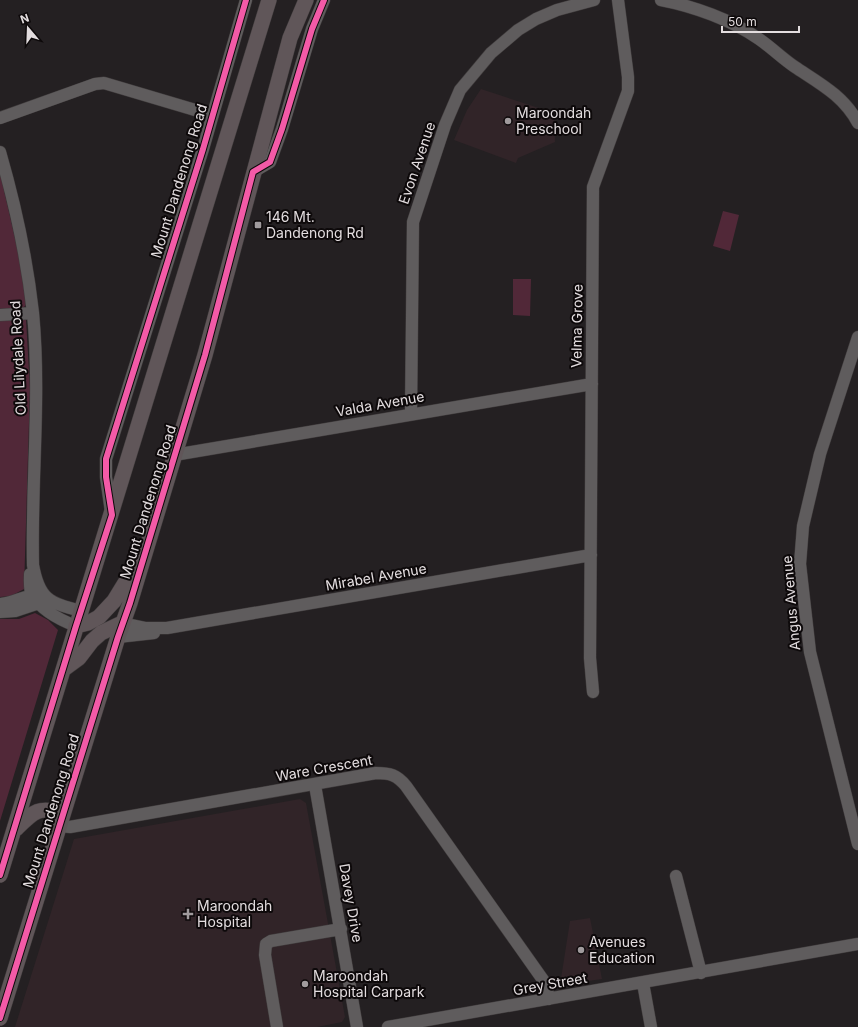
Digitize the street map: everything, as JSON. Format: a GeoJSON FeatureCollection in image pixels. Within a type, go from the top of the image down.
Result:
{"type":"FeatureCollection","features":[{"type":"Feature","properties":{"kind":"main road","name":"Mount Dandenong Road"},"geometry":{"type":"LineString","coordinates":[[0,875],[76,626],[112,515],[166,333],[269,0]]}},
{"type":"Feature","properties":{"kind":"main road","name":"Mount Dandenong Road"},"geometry":{"type":"LineString","coordinates":[[0,1018],[120,630],[130,604],[137,575],[224,287],[253,172],[290,38],[306,0]]}},
{"type":"Feature","properties":{"kind":"main road"},"geometry":{"type":"LineString","coordinates":[[76,626],[88,624],[99,617],[114,601],[125,583],[137,575]]}},
{"type":"Feature","properties":{"kind":"main road"},"geometry":{"type":"LineString","coordinates":[[81,611],[99,617],[120,630]]}},
{"type":"Feature","properties":{"kind":"main road"},"geometry":{"type":"LineString","coordinates":[[76,626],[101,633],[120,630]]}},
{"type":"Feature","properties":{"kind":"main road"},"geometry":{"type":"LineString","coordinates":[[64,669],[79,658],[92,641],[101,633]]}},
{"type":"Feature","properties":{"kind":"main road"},"geometry":{"type":"LineString","coordinates":[[14,831],[32,813],[39,810],[61,820]]}},
{"type":"Feature","properties":{"kind":"street","name":"Mount Dandenong Road"},"geometry":{"type":"LineString","coordinates":[[112,515],[106,477],[106,459],[246,0]]}},
{"type":"Feature","properties":{"kind":"street"},"geometry":{"type":"LineString","coordinates":[[253,172],[270,162],[282,129],[312,29],[324,0]]}},
{"type":"Feature","properties":{"kind":"street","name":"Evon Avenue"},"geometry":{"type":"LineString","coordinates":[[411,414],[413,222],[445,125],[460,90],[491,53],[518,30],[536,19],[557,10],[594,0]]}},
{"type":"Feature","properties":{"kind":"street","name":"Velma Grove"},"geometry":{"type":"LineString","coordinates":[[593,692],[590,658],[593,187],[628,91],[628,77],[618,0]]}},
{"type":"Feature","properties":{"kind":"street"},"geometry":{"type":"LineString","coordinates":[[661,0],[681,4],[720,18],[758,38],[794,66],[831,89],[858,123]]}},
{"type":"Feature","properties":{"kind":"street"},"geometry":{"type":"LineString","coordinates":[[0,118],[95,84],[104,83],[212,115]]}},
{"type":"Feature","properties":{"kind":"street","name":"Old Lilydale Road"},"geometry":{"type":"LineString","coordinates":[[0,152],[8,180],[26,261],[33,313],[36,416],[33,565],[38,597],[59,619],[76,626]]}},
{"type":"Feature","properties":{"kind":"street"},"geometry":{"type":"LineString","coordinates":[[0,315],[33,313]]}},
{"type":"Feature","properties":{"kind":"street","name":"Angus Avenue"},"geometry":{"type":"LineString","coordinates":[[858,337],[820,454],[802,526],[800,564],[810,652],[858,844]]}},
{"type":"Feature","properties":{"kind":"street","name":"Valda Avenue"},"geometry":{"type":"LineString","coordinates":[[174,455],[592,384]]}},
{"type":"Feature","properties":{"kind":"street","name":"Mirabel Avenue"},"geometry":{"type":"LineString","coordinates":[[120,630],[167,628],[591,555]]}},
{"type":"Feature","properties":{"kind":"street"},"geometry":{"type":"LineString","coordinates":[[0,612],[15,611],[38,597]]}},
{"type":"Feature","properties":{"kind":"street"},"geometry":{"type":"LineString","coordinates":[[0,604],[38,597],[81,611]]}},
{"type":"Feature","properties":{"kind":"street","name":"Ware Crescent"},"geometry":{"type":"LineString","coordinates":[[61,820],[70,827],[376,773],[391,774],[398,778],[406,786],[546,984],[549,999]]}},
{"type":"Feature","properties":{"kind":"street","name":"Davey Drive"},"geometry":{"type":"LineString","coordinates":[[315,784],[357,1027]]}},
{"type":"Feature","properties":{"kind":"street"},"geometry":{"type":"LineString","coordinates":[[676,876],[701,973]]}},
{"type":"Feature","properties":{"kind":"street"},"geometry":{"type":"LineString","coordinates":[[277,1027],[265,955],[266,944],[271,941],[341,928]]}},
{"type":"Feature","properties":{"kind":"street","name":"Grey Street"},"geometry":{"type":"LineString","coordinates":[[388,1027],[701,973],[858,944]]}},
{"type":"Feature","properties":{"kind":"street"},"geometry":{"type":"LineString","coordinates":[[643,983],[651,1027]]}},
{"type":"Feature","properties":{"kind":"shaded area","name":"Maroondah Preschool"},"geometry":{"type":"Polygon","coordinates":[[[481,89],[554,113],[555,142],[518,158],[516,163],[454,140],[467,110],[481,89]]]}},
{"type":"Feature","properties":{"kind":"shaded area"},"geometry":{"type":"Polygon","coordinates":[[[0,173],[21,264],[27,304],[23,308],[0,309],[0,173]]]}},
{"type":"Feature","properties":{"kind":"shaded area"},"geometry":{"type":"Polygon","coordinates":[[[723,211],[739,215],[730,251],[713,246],[723,211]]]}},
{"type":"Feature","properties":{"kind":"shaded area"},"geometry":{"type":"Polygon","coordinates":[[[513,279],[531,279],[530,316],[513,315],[513,279]]]}},
{"type":"Feature","properties":{"kind":"shaded area"},"geometry":{"type":"Polygon","coordinates":[[[26,319],[30,389],[24,589],[11,596],[0,597],[0,320],[26,319]]]}},
{"type":"Feature","properties":{"kind":"shaded area"},"geometry":{"type":"Polygon","coordinates":[[[35,613],[48,620],[58,630],[0,821],[0,619],[19,619],[35,613]]]}},
{"type":"Feature","properties":{"kind":"shaded area","name":"Maroondah Hospital"},"geometry":{"type":"Polygon","coordinates":[[[300,799],[306,803],[345,1017],[342,1022],[317,1027],[15,1027],[74,839],[300,799]]]}},
{"type":"Feature","properties":{"kind":"shaded area","name":"Avenues Education"},"geometry":{"type":"Polygon","coordinates":[[[590,918],[602,979],[560,985],[570,921],[590,918]]]}},
{"type":"Feature","properties":{"kind":"cycle path"},"geometry":{"type":"LineString","coordinates":[[0,875],[76,626],[112,515],[106,477],[106,459],[203,149],[246,0]]}},
{"type":"Feature","properties":{"kind":"cycle path"},"geometry":{"type":"LineString","coordinates":[[0,1018],[118,637],[130,603],[205,355],[253,172],[270,162],[282,129],[312,29],[324,0]]}},
{"type":"Feature","properties":{"kind":"place","name":"Maroondah Preschool"},"geometry":{"type":"Point","coordinates":[508,121]}},
{"type":"Feature","properties":{"kind":"place","name":"146 Mt. Dandenong Rd"},"geometry":{"type":"Point","coordinates":[258,225]}},
{"type":"Feature","properties":{"kind":"place","name":"Maroondah Hospital"},"geometry":{"type":"Point","coordinates":[188,914]}},
{"type":"Feature","properties":{"kind":"place","name":"Avenues Education"},"geometry":{"type":"Point","coordinates":[581,950]}},
{"type":"Feature","properties":{"kind":"place","name":"Maroondah Hospital Carpark"},"geometry":{"type":"Point","coordinates":[305,984]}}]}
